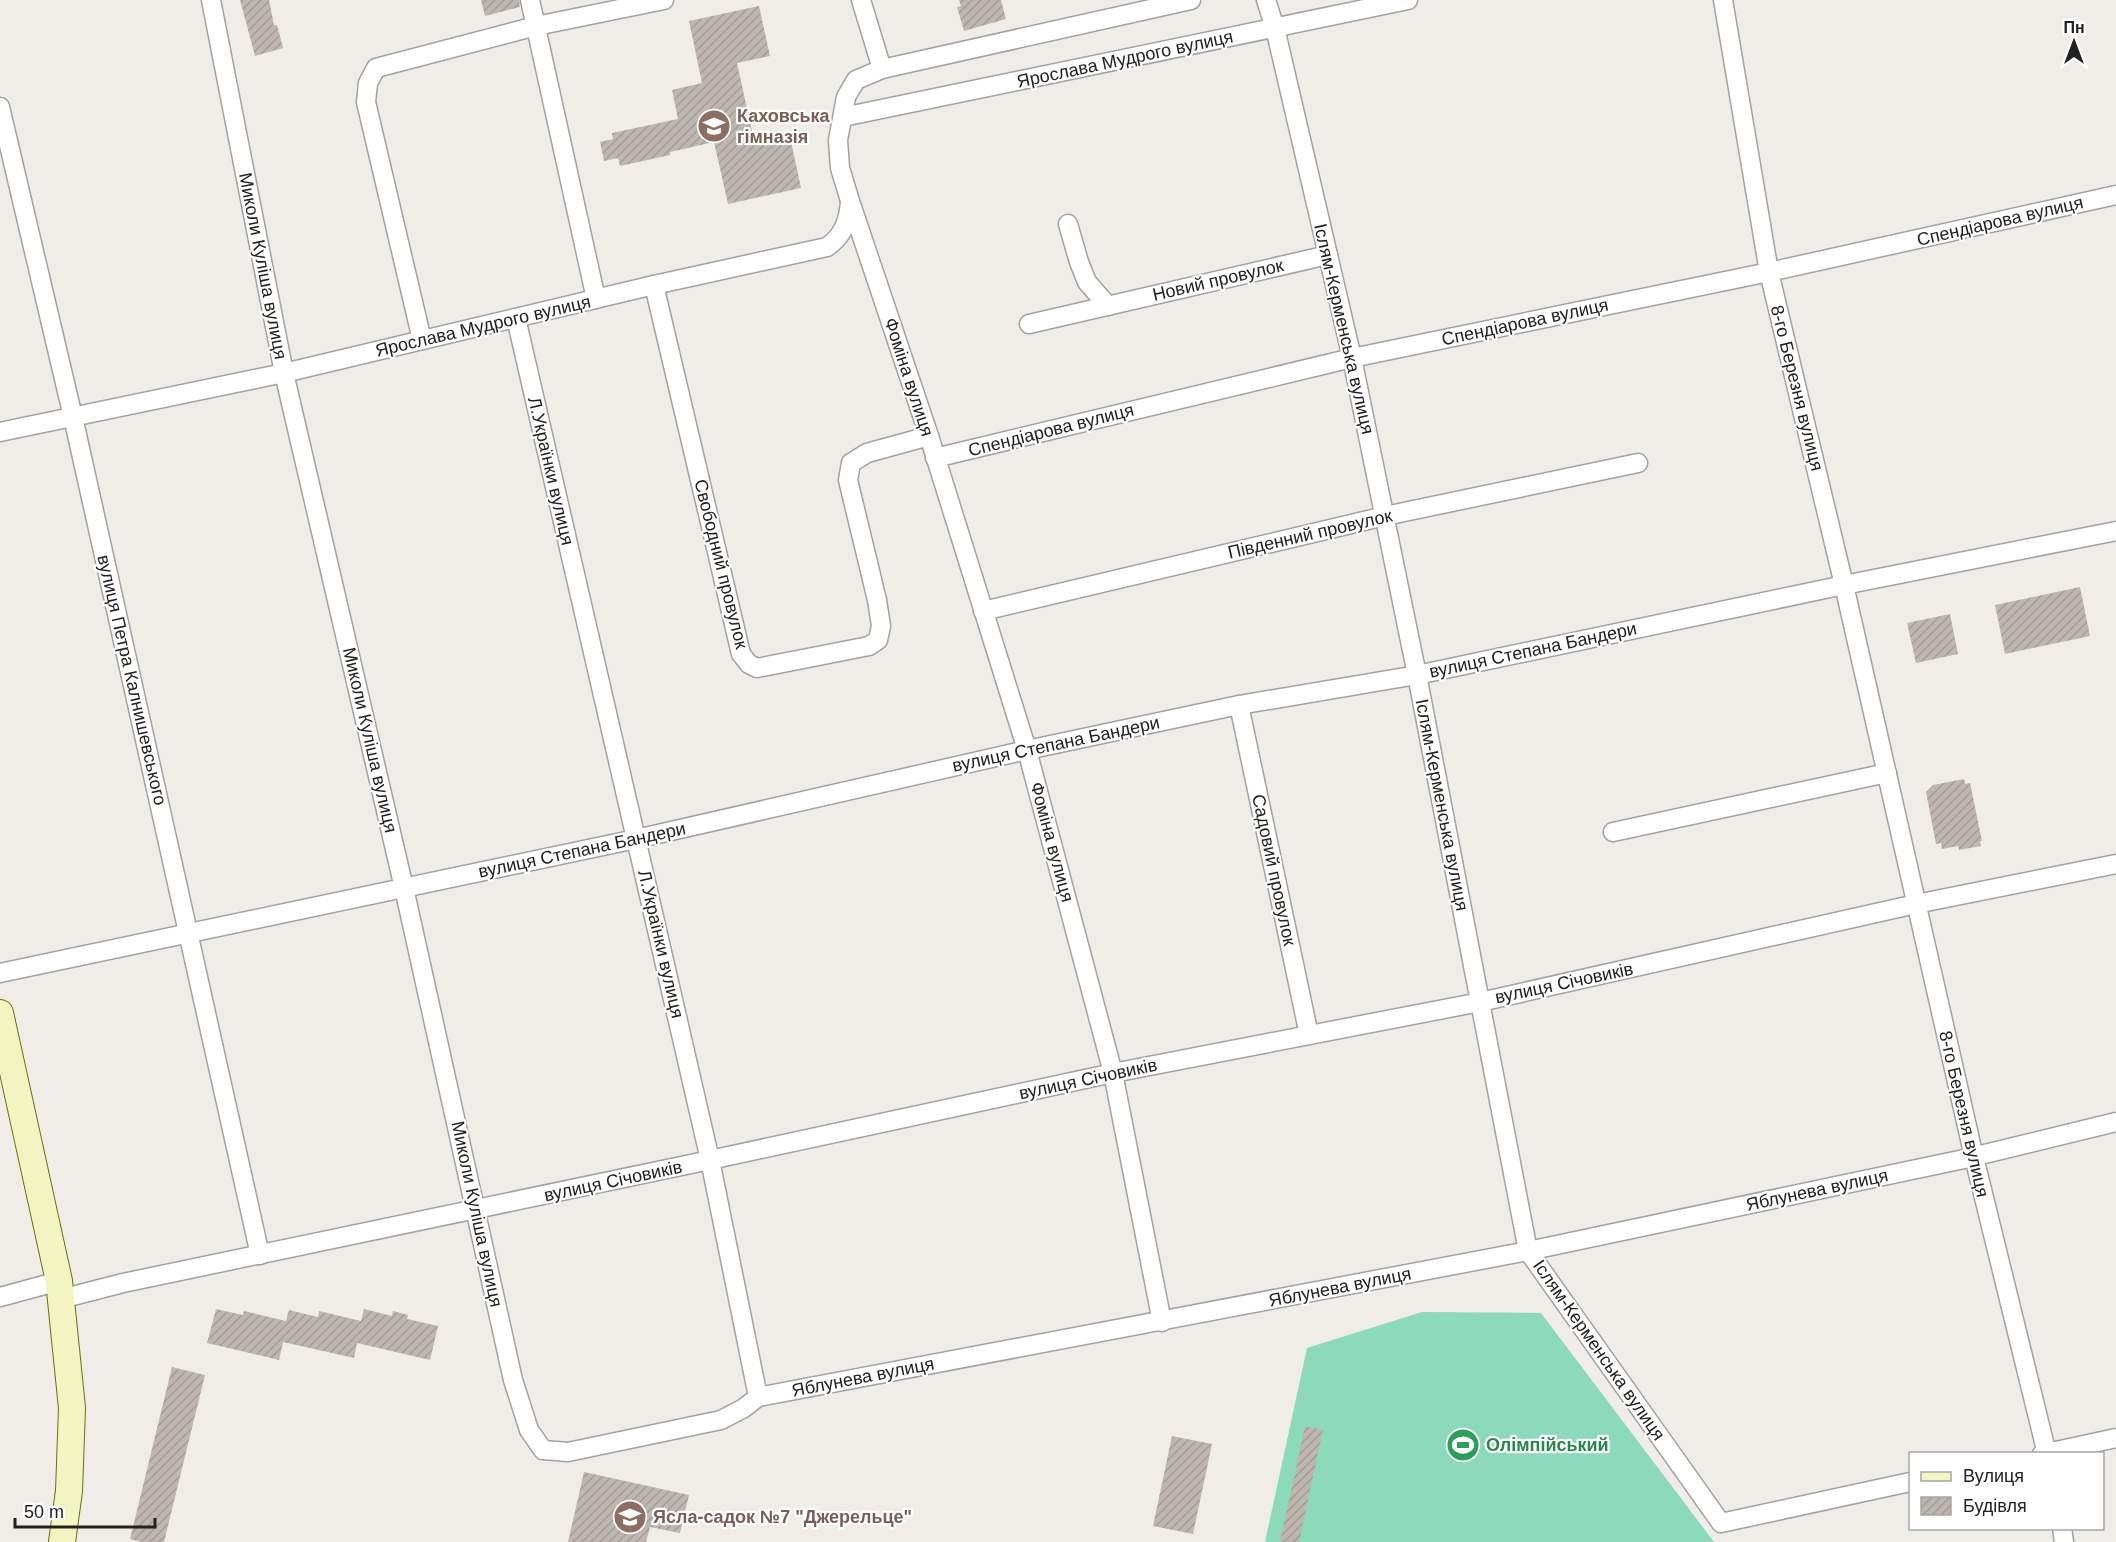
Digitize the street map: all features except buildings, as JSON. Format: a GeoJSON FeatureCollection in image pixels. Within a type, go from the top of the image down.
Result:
{"type":"FeatureCollection","features":[{"type":"Feature","properties":{"kind":"street","name":"Миколи Куліша вулиця"},"geometry":{"type":"LineString","coordinates":[[211,0],[284,373],[404,888],[513,1380],[529,1430],[543,1450],[568,1452]]}},
{"type":"Feature","properties":{"kind":"street"},"geometry":{"type":"LineString","coordinates":[[530,0],[596,299]]}},
{"type":"Feature","properties":{"kind":"street"},"geometry":{"type":"LineString","coordinates":[[422,340],[366,102],[368,82],[376,68],[536,26],[664,0]]}},
{"type":"Feature","properties":{"kind":"street"},"geometry":{"type":"LineString","coordinates":[[861,0],[882,69]]}},
{"type":"Feature","properties":{"kind":"street","name":"Ярослава Мудрого вулиця"},"geometry":{"type":"LineString","coordinates":[[0,432],[284,373],[654,285],[826,247],[836,241],[843,231],[849,213],[850,201],[839,159],[838,140],[846,97],[856,80],[882,69],[1191,0]]}},
{"type":"Feature","properties":{"kind":"street","name":"Іслям-Керменська вулиця"},"geometry":{"type":"LineString","coordinates":[[1266,0],[1275,28],[1352,358],[1417,675],[1528,1251],[1721,1523],[1909,1482]]}},
{"type":"Feature","properties":{"kind":"street","name":"Ярослава Мудрого вулиця"},"geometry":{"type":"LineString","coordinates":[[843,117],[1408,0]]}},
{"type":"Feature","properties":{"kind":"street","name":"8-го Березня вулиця"},"geometry":{"type":"LineString","coordinates":[[1723,0],[1769,272],[1844,585],[1974,1157],[2046,1452]]}},
{"type":"Feature","properties":{"kind":"street","name":"вулиця Петра Калнишевського"},"geometry":{"type":"LineString","coordinates":[[0,107],[73,417],[260,1255]]}},
{"type":"Feature","properties":{"kind":"street","name":"Спендіарова вулиця"},"geometry":{"type":"LineString","coordinates":[[935,458],[1352,358],[1769,272],[2116,195]]}},
{"type":"Feature","properties":{"kind":"street","name":"Фоміна вулиця"},"geometry":{"type":"LineString","coordinates":[[850,201],[928,436],[1027,750],[1113,1073],[1161,1322]]}},
{"type":"Feature","properties":{"kind":"street"},"geometry":{"type":"LineString","coordinates":[[1068,224],[1087,282],[1108,306]]}},
{"type":"Feature","properties":{"kind":"street","name":"Новий провулок"},"geometry":{"type":"LineString","coordinates":[[1029,324],[1328,255]]}},
{"type":"Feature","properties":{"kind":"street","name":"Свободний провулок"},"geometry":{"type":"LineString","coordinates":[[654,285],[741,654],[749,664],[757,668],[775,666],[869,646],[878,640],[881,626],[877,600],[848,480],[851,463],[867,453],[928,436]]}},
{"type":"Feature","properties":{"kind":"street","name":"Л.Українки вулиця"},"geometry":{"type":"LineString","coordinates":[[516,318],[710,1160],[758,1397]]}},
{"type":"Feature","properties":{"kind":"street","name":"Південний провулок"},"geometry":{"type":"LineString","coordinates":[[984,611],[1385,516],[1638,463]]}},
{"type":"Feature","properties":{"kind":"street","name":"вулиця Степана Бандери"},"geometry":{"type":"LineString","coordinates":[[0,973],[636,839],[1027,750],[1239,705],[1417,675],[1844,585],[2116,531]]}},
{"type":"Feature","properties":{"kind":"street","name":"Садовий провулок"},"geometry":{"type":"LineString","coordinates":[[1239,705],[1309,1035]]}},
{"type":"Feature","properties":{"kind":"street"},"geometry":{"type":"LineString","coordinates":[[1613,832],[1887,773]]}},
{"type":"Feature","properties":{"kind":"street","name":"вулиця Січовиків"},"geometry":{"type":"LineString","coordinates":[[0,1297],[123,1283],[260,1255],[1113,1073],[1480,1002],[1916,903],[2116,864]]}},
{"type":"Feature","properties":{"kind":"street"},"geometry":{"type":"LineString","coordinates":[[0,1013],[60,1290],[72,1408],[69,1491],[62,1542]]}},
{"type":"Feature","properties":{"kind":"street","name":"Яблунева вулиця"},"geometry":{"type":"LineString","coordinates":[[568,1452],[721,1420],[744,1408],[758,1397],[1528,1251],[1974,1157],[2116,1122]]}},
{"type":"Feature","properties":{"kind":"street"},"geometry":{"type":"LineString","coordinates":[[2051,1452],[2116,1438]]}},
{"type":"Feature","properties":{"kind":"green space","name":"Олімпійський"},"geometry":{"type":"Polygon","coordinates":[[[1422,1312],[1541,1313],[1714,1542],[1265,1542],[1307,1348],[1422,1312]]]}},
{"type":"Feature","properties":{"kind":"place","name":"Каховська гімназія"},"geometry":{"type":"Point","coordinates":[714,126]}},
{"type":"Feature","properties":{"kind":"place","name":"Олімпійський"},"geometry":{"type":"Point","coordinates":[1463,1445]}},
{"type":"Feature","properties":{"kind":"place","name":"Ясла-садок №7 \"Джерельце\""},"geometry":{"type":"Point","coordinates":[630,1517]}}]}
